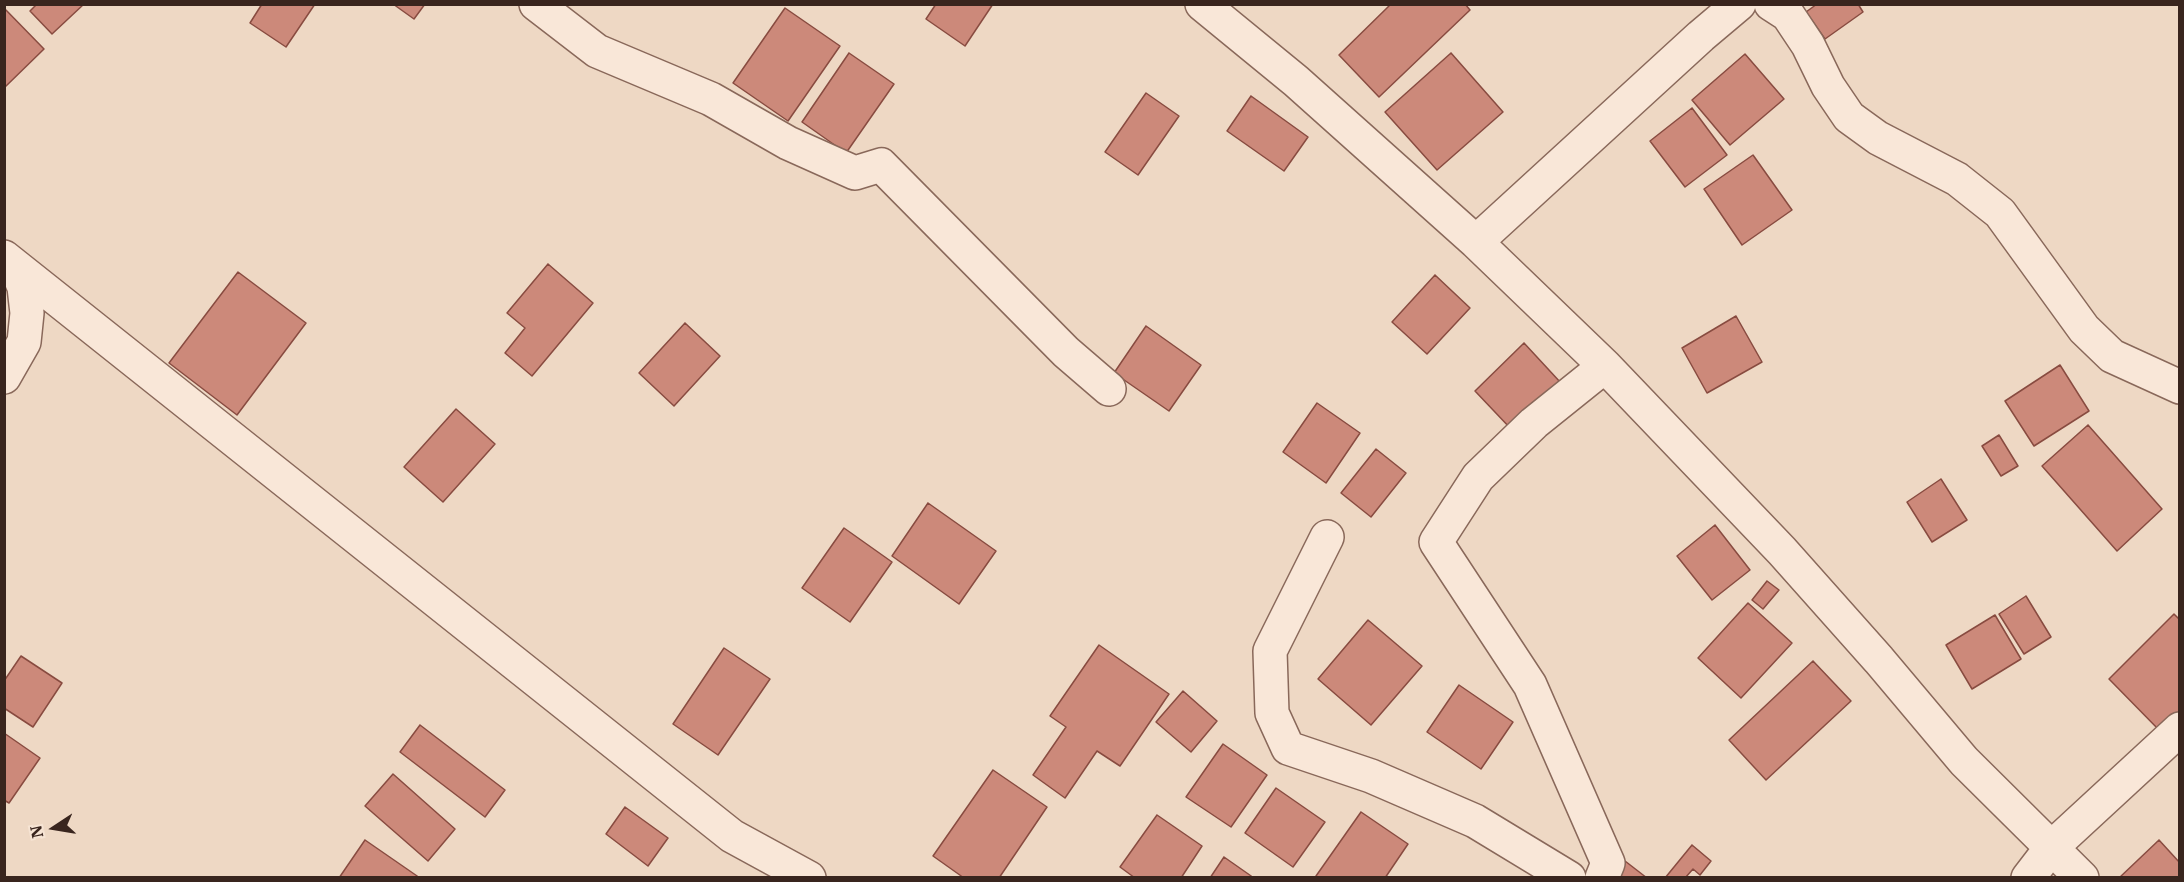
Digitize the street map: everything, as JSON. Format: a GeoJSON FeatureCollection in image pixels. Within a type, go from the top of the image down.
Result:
{"type":"FeatureCollection","features":[{"type":"Feature","properties":{"kind":"street"},"geometry":{"type":"LineString","coordinates":[[536,4],[597,51],[711,99],[788,144],[855,173],[881,165],[1066,352],[1109,389]]}},
{"type":"Feature","properties":{"kind":"street"},"geometry":{"type":"LineString","coordinates":[[1202,4],[1296,81],[1476,242],[1605,366],[1782,551],[1880,660],[1964,761],[2082,878]]}},
{"type":"Feature","properties":{"kind":"street"},"geometry":{"type":"LineString","coordinates":[[1476,242],[1739,4]]}},
{"type":"Feature","properties":{"kind":"street"},"geometry":{"type":"LineString","coordinates":[[1771,4],[1788,15],[1808,45],[1828,86],[1849,117],[1878,138],[1910,152],[1957,179],[2000,213],[2077,319],[2112,356],[2180,387]]}},
{"type":"Feature","properties":{"kind":"street"},"geometry":{"type":"LineString","coordinates":[[4,376],[24,342],[27,313],[24,287],[10,262]]}},
{"type":"Feature","properties":{"kind":"street"},"geometry":{"type":"LineString","coordinates":[[10,262],[732,836],[809,878]]}},
{"type":"Feature","properties":{"kind":"street"},"geometry":{"type":"LineString","coordinates":[[1602,878],[1608,863],[1530,685],[1436,542],[1478,477],[1534,423],[1605,366]]}},
{"type":"Feature","properties":{"kind":"street"},"geometry":{"type":"LineString","coordinates":[[1327,537],[1270,651],[1272,713],[1288,748],[1371,777],[1475,821],[1569,878]]}},
{"type":"Feature","properties":{"kind":"street"},"geometry":{"type":"LineString","coordinates":[[2028,878],[2051,848],[2180,729]]}},
{"type":"Feature","properties":{"kind":"building"},"geometry":{"type":"Polygon","coordinates":[[[37,4],[84,4],[52,34],[30,11],[37,4]]]}},
{"type":"Feature","properties":{"kind":"building"},"geometry":{"type":"Polygon","coordinates":[[[262,4],[315,4],[286,47],[250,23],[262,4]]]}},
{"type":"Feature","properties":{"kind":"building"},"geometry":{"type":"Polygon","coordinates":[[[393,4],[425,4],[414,19],[393,4]]]}},
{"type":"Feature","properties":{"kind":"building"},"geometry":{"type":"Polygon","coordinates":[[[936,4],[993,4],[965,46],[926,19],[936,4]]]}},
{"type":"Feature","properties":{"kind":"building"},"geometry":{"type":"Polygon","coordinates":[[[1391,4],[1465,4],[1470,10],[1379,97],[1339,55],[1391,4]]]}},
{"type":"Feature","properties":{"kind":"building"},"geometry":{"type":"Polygon","coordinates":[[[1817,4],[1858,4],[1863,12],[1825,39],[1806,12],[1817,4]]]}},
{"type":"Feature","properties":{"kind":"building"},"geometry":{"type":"Polygon","coordinates":[[[4,8],[44,49],[4,88],[4,8]]]}},
{"type":"Feature","properties":{"kind":"building"},"geometry":{"type":"Polygon","coordinates":[[[785,8],[840,46],[788,121],[733,83],[785,8]]]}},
{"type":"Feature","properties":{"kind":"building"},"geometry":{"type":"Polygon","coordinates":[[[849,53],[894,84],[846,153],[802,122],[849,53]]]}},
{"type":"Feature","properties":{"kind":"building"},"geometry":{"type":"Polygon","coordinates":[[[1451,53],[1503,112],[1437,170],[1385,112],[1451,53]]]}},
{"type":"Feature","properties":{"kind":"building"},"geometry":{"type":"Polygon","coordinates":[[[1745,54],[1784,99],[1730,145],[1692,100],[1745,54]]]}},
{"type":"Feature","properties":{"kind":"building"},"geometry":{"type":"Polygon","coordinates":[[[1146,93],[1179,116],[1138,175],[1105,152],[1146,93]]]}},
{"type":"Feature","properties":{"kind":"building"},"geometry":{"type":"Polygon","coordinates":[[[1251,96],[1308,137],[1284,171],[1227,131],[1251,96]]]}},
{"type":"Feature","properties":{"kind":"building"},"geometry":{"type":"Polygon","coordinates":[[[1692,108],[1727,155],[1685,187],[1650,141],[1692,108]]]}},
{"type":"Feature","properties":{"kind":"building"},"geometry":{"type":"Polygon","coordinates":[[[1753,155],[1792,210],[1742,245],[1704,189],[1753,155]]]}},
{"type":"Feature","properties":{"kind":"building"},"geometry":{"type":"Polygon","coordinates":[[[548,264],[593,303],[532,376],[505,353],[525,328],[507,313],[548,264]]]}},
{"type":"Feature","properties":{"kind":"building"},"geometry":{"type":"Polygon","coordinates":[[[238,272],[306,323],[237,415],[169,363],[238,272]]]}},
{"type":"Feature","properties":{"kind":"building"},"geometry":{"type":"Polygon","coordinates":[[[1435,275],[1470,308],[1427,354],[1392,322],[1435,275]]]}},
{"type":"Feature","properties":{"kind":"building"},"geometry":{"type":"Polygon","coordinates":[[[1736,316],[1762,362],[1707,393],[1682,348],[1736,316]]]}},
{"type":"Feature","properties":{"kind":"building"},"geometry":{"type":"Polygon","coordinates":[[[685,323],[720,356],[674,406],[639,373],[685,323]]]}},
{"type":"Feature","properties":{"kind":"building"},"geometry":{"type":"Polygon","coordinates":[[[1146,326],[1201,365],[1169,411],[1114,373],[1146,326]]]}},
{"type":"Feature","properties":{"kind":"building"},"geometry":{"type":"Polygon","coordinates":[[[1524,343],[1561,383],[1512,430],[1475,391],[1524,343]]]}},
{"type":"Feature","properties":{"kind":"building"},"geometry":{"type":"Polygon","coordinates":[[[2060,365],[2089,411],[2034,446],[2005,401],[2060,365]]]}},
{"type":"Feature","properties":{"kind":"building"},"geometry":{"type":"Polygon","coordinates":[[[1317,403],[1360,433],[1326,483],[1283,452],[1317,403]]]}},
{"type":"Feature","properties":{"kind":"building"},"geometry":{"type":"Polygon","coordinates":[[[456,409],[495,444],[443,502],[404,467],[456,409]]]}},
{"type":"Feature","properties":{"kind":"building"},"geometry":{"type":"Polygon","coordinates":[[[2088,425],[2162,509],[2117,551],[2042,466],[2088,425]]]}},
{"type":"Feature","properties":{"kind":"building"},"geometry":{"type":"Polygon","coordinates":[[[1999,435],[2018,466],[2001,476],[1982,446],[1999,435]]]}},
{"type":"Feature","properties":{"kind":"building"},"geometry":{"type":"Polygon","coordinates":[[[1376,449],[1406,473],[1371,517],[1341,493],[1376,449]]]}},
{"type":"Feature","properties":{"kind":"building"},"geometry":{"type":"Polygon","coordinates":[[[1941,479],[1967,520],[1932,542],[1907,502],[1941,479]]]}},
{"type":"Feature","properties":{"kind":"building"},"geometry":{"type":"Polygon","coordinates":[[[928,503],[996,551],[959,604],[892,556],[928,503]]]}},
{"type":"Feature","properties":{"kind":"building"},"geometry":{"type":"Polygon","coordinates":[[[1715,525],[1750,570],[1712,600],[1677,556],[1715,525]]]}},
{"type":"Feature","properties":{"kind":"building"},"geometry":{"type":"Polygon","coordinates":[[[844,528],[892,562],[850,622],[802,588],[844,528]]]}},
{"type":"Feature","properties":{"kind":"building"},"geometry":{"type":"Polygon","coordinates":[[[1767,581],[1779,590],[1763,609],[1752,600],[1767,581]]]}},
{"type":"Feature","properties":{"kind":"building"},"geometry":{"type":"Polygon","coordinates":[[[2026,596],[2051,637],[2024,654],[1999,614],[2026,596]]]}},
{"type":"Feature","properties":{"kind":"building"},"geometry":{"type":"Polygon","coordinates":[[[1748,603],[1792,643],[1741,698],[1698,658],[1748,603]]]}},
{"type":"Feature","properties":{"kind":"building"},"geometry":{"type":"Polygon","coordinates":[[[2174,614],[2180,620],[2180,714],[2161,732],[2109,679],[2174,614]]]}},
{"type":"Feature","properties":{"kind":"building"},"geometry":{"type":"Polygon","coordinates":[[[1995,615],[2021,659],[1972,689],[1946,645],[1995,615]]]}},
{"type":"Feature","properties":{"kind":"building"},"geometry":{"type":"Polygon","coordinates":[[[1368,620],[1422,666],[1371,725],[1318,679],[1368,620]]]}},
{"type":"Feature","properties":{"kind":"building"},"geometry":{"type":"Polygon","coordinates":[[[1099,645],[1169,694],[1120,766],[1097,751],[1065,798],[1033,775],[1066,727],[1050,716],[1099,645]]]}},
{"type":"Feature","properties":{"kind":"building"},"geometry":{"type":"Polygon","coordinates":[[[724,648],[770,679],[718,755],[673,724],[724,648]]]}},
{"type":"Feature","properties":{"kind":"building"},"geometry":{"type":"Polygon","coordinates":[[[21,656],[62,683],[33,727],[4,708],[4,681],[21,656]]]}},
{"type":"Feature","properties":{"kind":"building"},"geometry":{"type":"Polygon","coordinates":[[[1813,661],[1851,701],[1766,780],[1729,740],[1813,661]]]}},
{"type":"Feature","properties":{"kind":"building"},"geometry":{"type":"Polygon","coordinates":[[[1459,685],[1513,722],[1481,769],[1427,732],[1459,685]]]}},
{"type":"Feature","properties":{"kind":"building"},"geometry":{"type":"Polygon","coordinates":[[[1183,691],[1217,721],[1191,752],[1156,722],[1183,691]]]}},
{"type":"Feature","properties":{"kind":"building"},"geometry":{"type":"Polygon","coordinates":[[[420,725],[505,790],[485,817],[400,752],[420,725]]]}},
{"type":"Feature","properties":{"kind":"building"},"geometry":{"type":"Polygon","coordinates":[[[4,733],[40,758],[9,803],[4,800],[4,733]]]}},
{"type":"Feature","properties":{"kind":"building"},"geometry":{"type":"Polygon","coordinates":[[[1223,744],[1267,775],[1231,827],[1186,797],[1223,744]]]}},
{"type":"Feature","properties":{"kind":"building"},"geometry":{"type":"Polygon","coordinates":[[[993,770],[1047,807],[999,878],[964,878],[933,856],[993,770]]]}},
{"type":"Feature","properties":{"kind":"building"},"geometry":{"type":"Polygon","coordinates":[[[393,774],[455,829],[428,861],[365,806],[393,774]]]}},
{"type":"Feature","properties":{"kind":"building"},"geometry":{"type":"Polygon","coordinates":[[[1276,788],[1325,822],[1293,867],[1245,833],[1276,788]]]}},
{"type":"Feature","properties":{"kind":"building"},"geometry":{"type":"Polygon","coordinates":[[[625,807],[668,838],[648,866],[606,834],[625,807]]]}},
{"type":"Feature","properties":{"kind":"building"},"geometry":{"type":"Polygon","coordinates":[[[1361,812],[1408,844],[1385,878],[1319,878],[1316,876],[1361,812]]]}},
{"type":"Feature","properties":{"kind":"building"},"geometry":{"type":"Polygon","coordinates":[[[1157,815],[1202,846],[1181,878],[1135,878],[1120,867],[1157,815]]]}},
{"type":"Feature","properties":{"kind":"building"},"geometry":{"type":"Polygon","coordinates":[[[365,840],[420,878],[339,878],[365,840]]]}},
{"type":"Feature","properties":{"kind":"building"},"geometry":{"type":"Polygon","coordinates":[[[2159,840],[2180,863],[2180,878],[2119,878],[2159,840]]]}},
{"type":"Feature","properties":{"kind":"building"},"geometry":{"type":"Polygon","coordinates":[[[1692,845],[1711,861],[1700,875],[1693,869],[1685,878],[1665,878],[1692,845]]]}},
{"type":"Feature","properties":{"kind":"building"},"geometry":{"type":"Polygon","coordinates":[[[1224,857],[1254,878],[1210,878],[1224,857]]]}},
{"type":"Feature","properties":{"kind":"building"},"geometry":{"type":"Polygon","coordinates":[[[1625,861],[1647,878],[1613,878],[1625,861]]]}}]}
